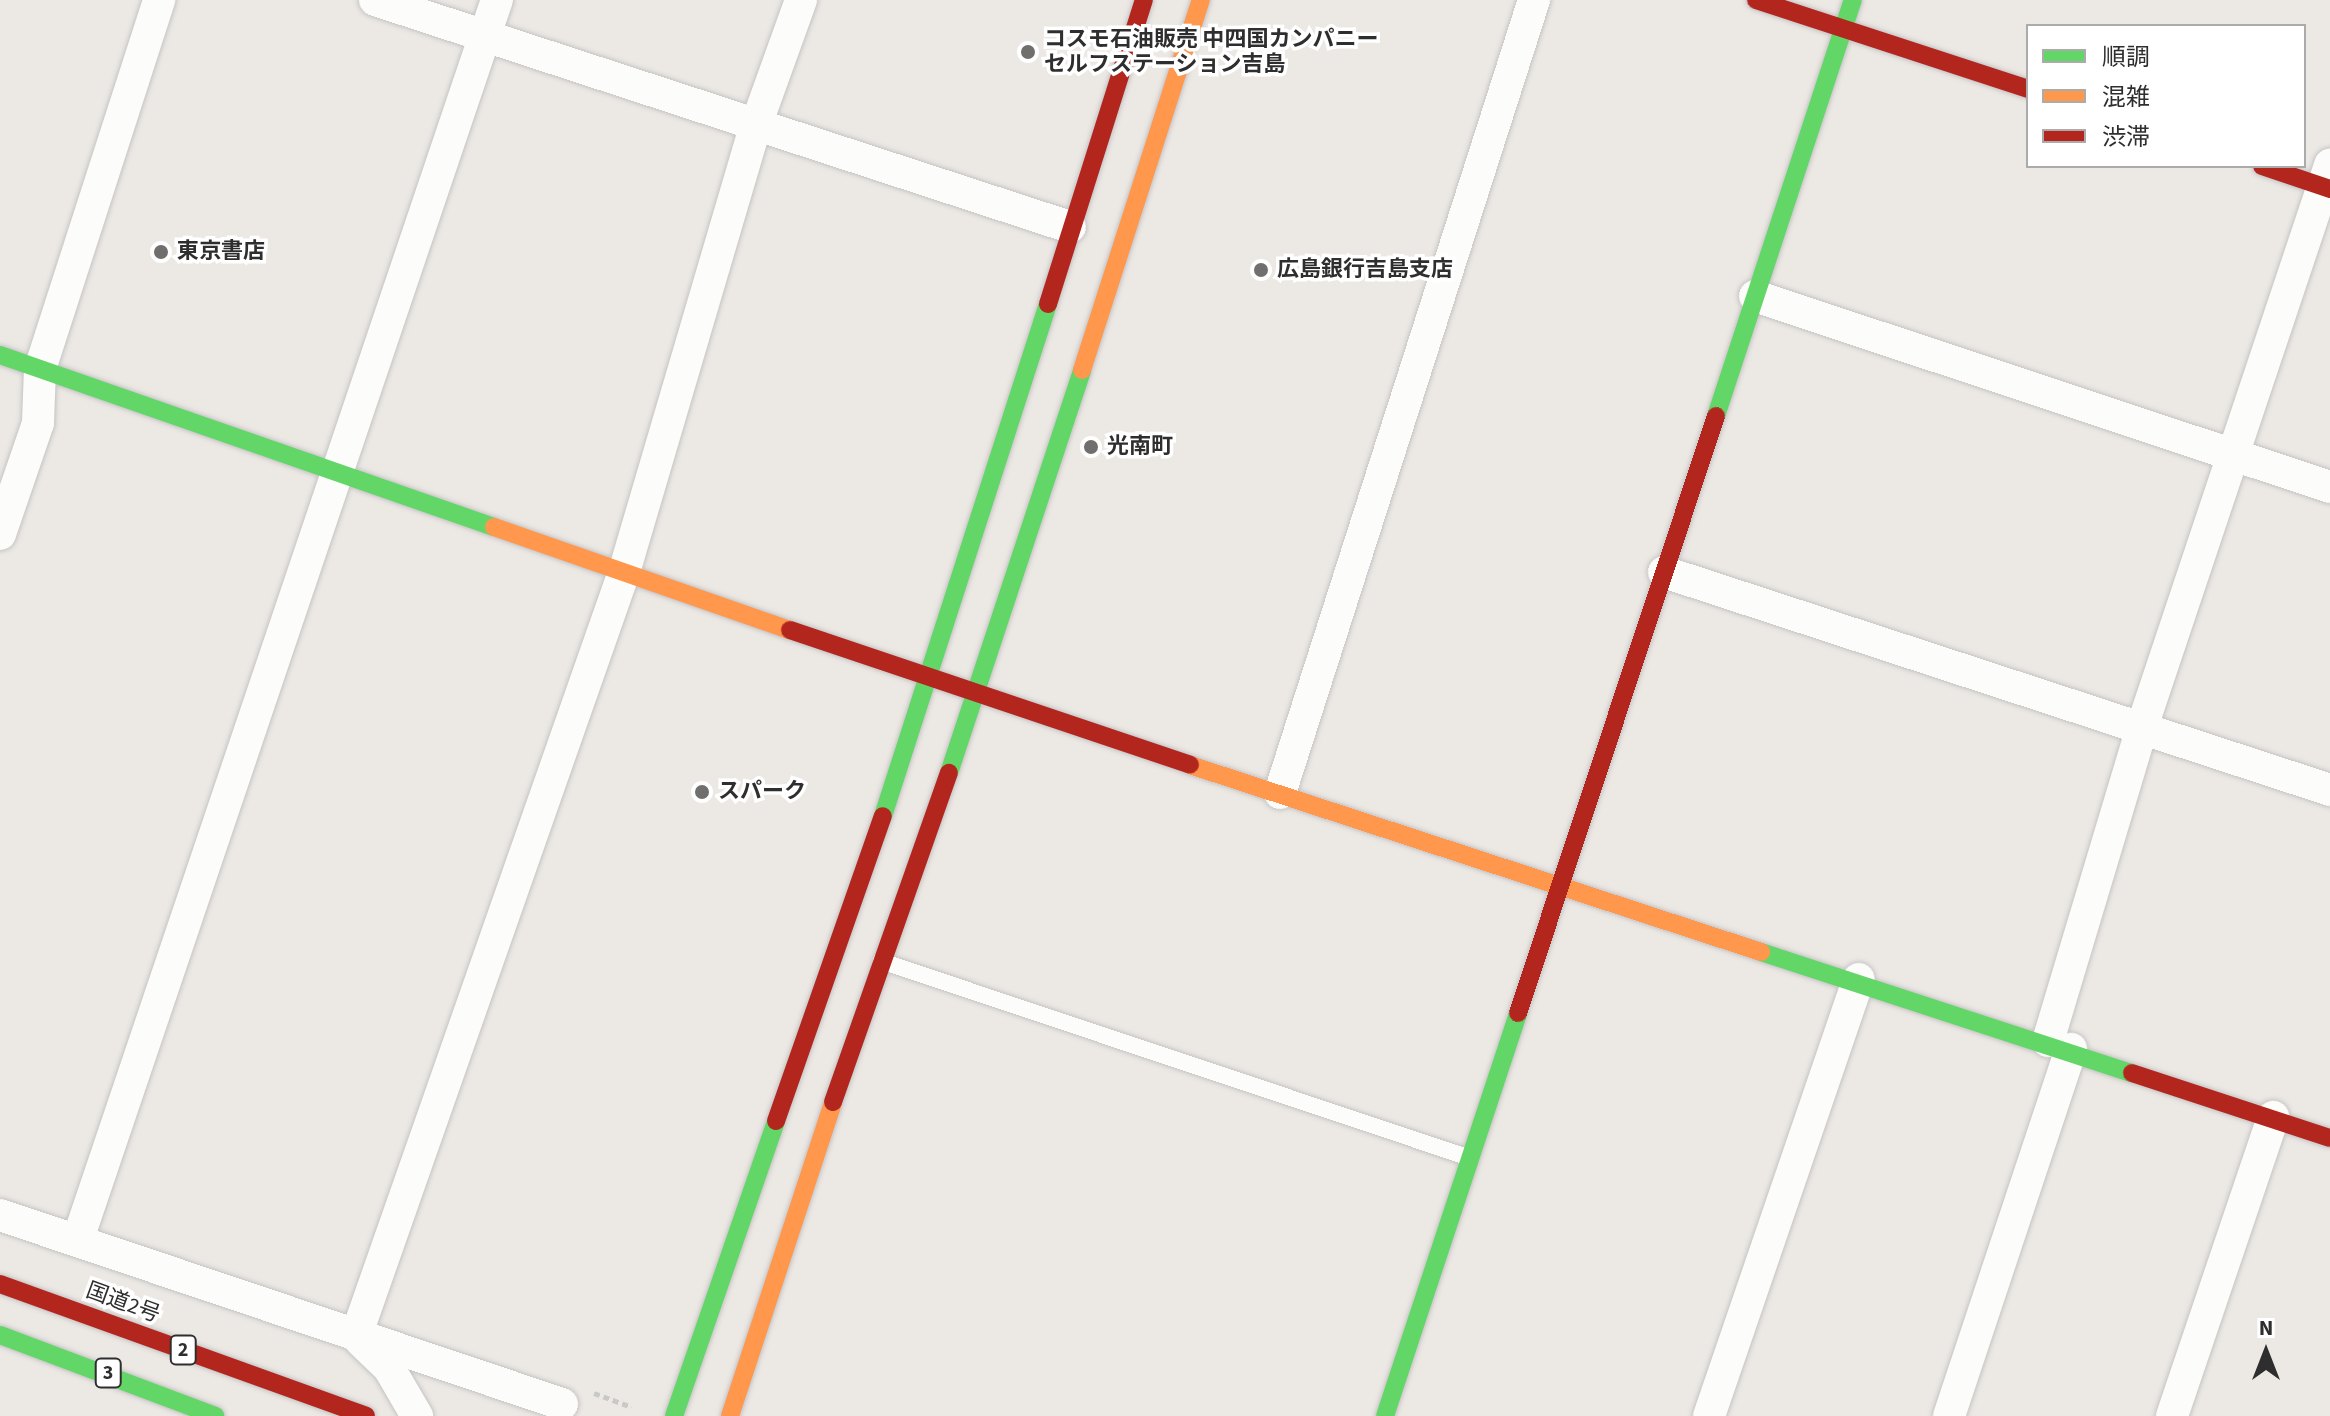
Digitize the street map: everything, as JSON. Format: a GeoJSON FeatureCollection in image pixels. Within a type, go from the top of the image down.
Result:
{"type":"FeatureCollection","features":[{"type":"Feature","properties":{"kind":"main road"},"geometry":{"type":"LineString","coordinates":[[674,1416],[931,677],[1070,227],[1144,0]]}},
{"type":"Feature","properties":{"kind":"main road"},"geometry":{"type":"LineString","coordinates":[[730,1416],[880,960],[978,696],[1201,0]]}},
{"type":"Feature","properties":{"kind":"main road"},"geometry":{"type":"LineString","coordinates":[[1756,0],[2026,88]]}},
{"type":"Feature","properties":{"kind":"main road"},"geometry":{"type":"LineString","coordinates":[[1385,1416],[1566,885],[1664,572],[1853,0]]}},
{"type":"Feature","properties":{"kind":"main road"},"geometry":{"type":"LineString","coordinates":[[2271,168],[2328,180]]}},
{"type":"Feature","properties":{"kind":"main road"},"geometry":{"type":"LineString","coordinates":[[0,355],[336,475],[625,569],[978,696],[1859,979],[2330,1138]]}},
{"type":"Feature","properties":{"kind":"main road","name":"国道2号"},"geometry":{"type":"LineString","coordinates":[[0,1284],[366,1416]]}},
{"type":"Feature","properties":{"kind":"main road","name":"3"},"geometry":{"type":"LineString","coordinates":[[0,1335],[215,1416]]}},
{"type":"Feature","properties":{"kind":"street"},"geometry":{"type":"LineString","coordinates":[[0,534],[38,423],[40,369],[159,0]]}},
{"type":"Feature","properties":{"kind":"street"},"geometry":{"type":"LineString","coordinates":[[375,0],[1070,227]]}},
{"type":"Feature","properties":{"kind":"street"},"geometry":{"type":"LineString","coordinates":[[78,1239],[497,0]]}},
{"type":"Feature","properties":{"kind":"street"},"geometry":{"type":"LineString","coordinates":[[356,1336],[625,569],[756,125],[801,0]]}},
{"type":"Feature","properties":{"kind":"street"},"geometry":{"type":"LineString","coordinates":[[1280,793],[1534,0]]}},
{"type":"Feature","properties":{"kind":"street"},"geometry":{"type":"LineString","coordinates":[[1949,1416],[2059,1045],[2142,727],[2237,456],[2328,180]]}},
{"type":"Feature","properties":{"kind":"street"},"geometry":{"type":"LineString","coordinates":[[1755,296],[2330,487]]}},
{"type":"Feature","properties":{"kind":"street"},"geometry":{"type":"LineString","coordinates":[[1664,572],[2330,790]]}},
{"type":"Feature","properties":{"kind":"street"},"geometry":{"type":"LineString","coordinates":[[1709,1416],[1859,979]]}},
{"type":"Feature","properties":{"kind":"street"},"geometry":{"type":"LineString","coordinates":[[2172,1416],[2273,1117]]}},
{"type":"Feature","properties":{"kind":"street"},"geometry":{"type":"LineString","coordinates":[[0,1215],[562,1404]]}},
{"type":"Feature","properties":{"kind":"street"},"geometry":{"type":"LineString","coordinates":[[356,1336],[389,1368],[417,1416]]}},
{"type":"Feature","properties":{"kind":"lane"},"geometry":{"type":"LineString","coordinates":[[880,960],[1471,1158]]}},
{"type":"Feature","properties":{"kind":"traffic: fast"},"geometry":{"type":"LineString","coordinates":[[1716,416],[1853,0]]}},
{"type":"Feature","properties":{"kind":"traffic: fast"},"geometry":{"type":"LineString","coordinates":[[883,816],[1048,304]]}},
{"type":"Feature","properties":{"kind":"traffic: fast"},"geometry":{"type":"LineString","coordinates":[[0,355],[494,527]]}},
{"type":"Feature","properties":{"kind":"traffic: fast"},"geometry":{"type":"LineString","coordinates":[[949,773],[1082,370]]}},
{"type":"Feature","properties":{"kind":"traffic: fast"},"geometry":{"type":"LineString","coordinates":[[1761,952],[2132,1073]]}},
{"type":"Feature","properties":{"kind":"traffic: fast"},"geometry":{"type":"LineString","coordinates":[[1385,1416],[1518,1013]]}},
{"type":"Feature","properties":{"kind":"traffic: fast"},"geometry":{"type":"LineString","coordinates":[[674,1416],[776,1121]]}},
{"type":"Feature","properties":{"kind":"traffic: fast"},"geometry":{"type":"LineString","coordinates":[[0,1335],[215,1416]]}},
{"type":"Feature","properties":{"kind":"traffic: slow"},"geometry":{"type":"LineString","coordinates":[[1082,370],[1201,0]]}},
{"type":"Feature","properties":{"kind":"traffic: slow"},"geometry":{"type":"LineString","coordinates":[[494,527],[790,630]]}},
{"type":"Feature","properties":{"kind":"traffic: slow"},"geometry":{"type":"LineString","coordinates":[[1190,765],[1761,952]]}},
{"type":"Feature","properties":{"kind":"traffic: slow"},"geometry":{"type":"LineString","coordinates":[[730,1416],[833,1102]]}},
{"type":"Feature","properties":{"kind":"traffic: jam"},"geometry":{"type":"LineString","coordinates":[[1048,304],[1144,0]]}},
{"type":"Feature","properties":{"kind":"traffic: jam"},"geometry":{"type":"LineString","coordinates":[[1756,0],[2026,88]]}},
{"type":"Feature","properties":{"kind":"traffic: jam"},"geometry":{"type":"LineString","coordinates":[[2268,168],[2330,189]]}},
{"type":"Feature","properties":{"kind":"traffic: jam"},"geometry":{"type":"LineString","coordinates":[[1518,1013],[1716,416]]}},
{"type":"Feature","properties":{"kind":"traffic: jam"},"geometry":{"type":"LineString","coordinates":[[790,630],[1190,765]]}},
{"type":"Feature","properties":{"kind":"traffic: jam"},"geometry":{"type":"LineString","coordinates":[[833,1102],[949,773]]}},
{"type":"Feature","properties":{"kind":"traffic: jam"},"geometry":{"type":"LineString","coordinates":[[776,1121],[883,816]]}},
{"type":"Feature","properties":{"kind":"traffic: jam"},"geometry":{"type":"LineString","coordinates":[[2132,1073],[2330,1138]]}},
{"type":"Feature","properties":{"kind":"traffic: jam"},"geometry":{"type":"LineString","coordinates":[[0,1284],[366,1416]]}},
{"type":"Feature","properties":{"kind":"place","name":"コスモ石油販売 中四国カンパニー セルフステーション吉島"},"geometry":{"type":"Point","coordinates":[1028,52]}},
{"type":"Feature","properties":{"kind":"place","name":"東京書店"},"geometry":{"type":"Point","coordinates":[161,252]}},
{"type":"Feature","properties":{"kind":"place","name":"広島銀行吉島支店"},"geometry":{"type":"Point","coordinates":[1261,270]}},
{"type":"Feature","properties":{"kind":"place","name":"光南町"},"geometry":{"type":"Point","coordinates":[1091,447]}},
{"type":"Feature","properties":{"kind":"place","name":"スパーク"},"geometry":{"type":"Point","coordinates":[702,792]}}]}
